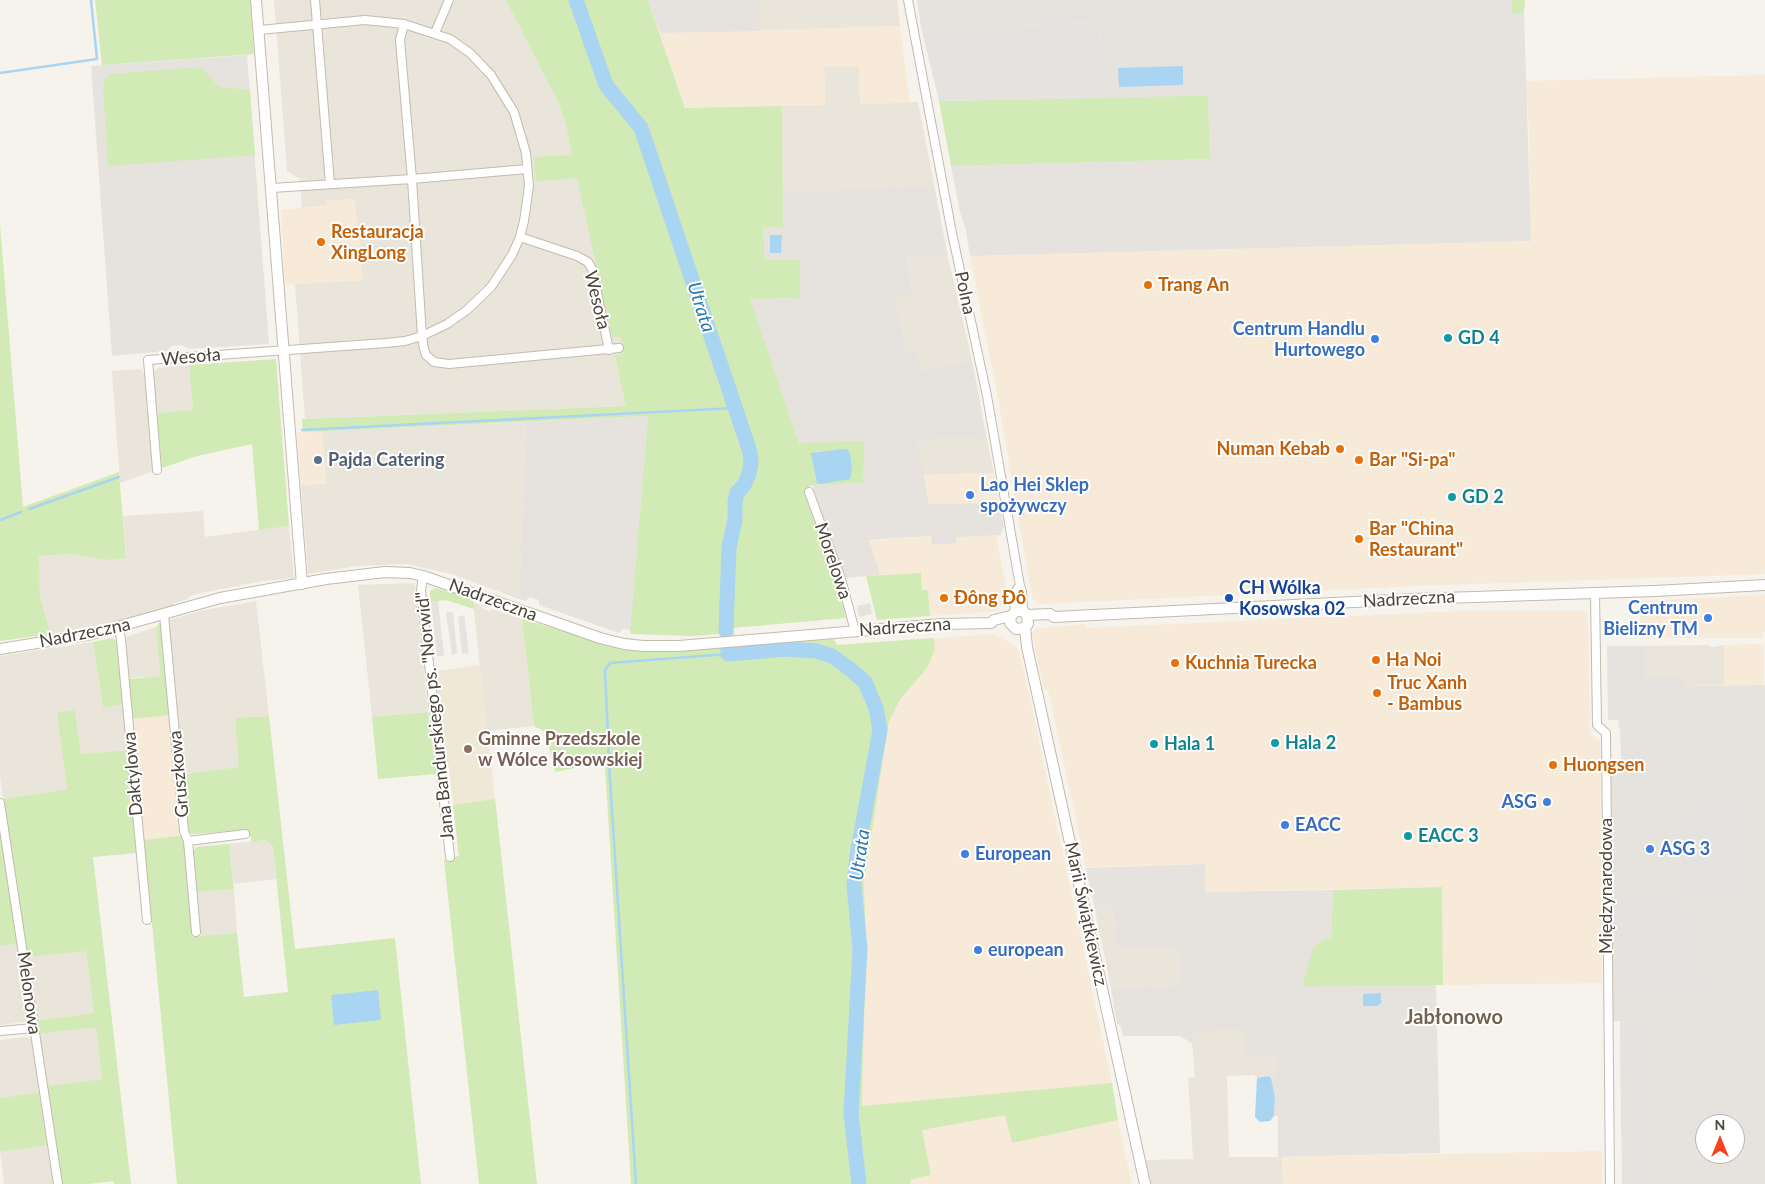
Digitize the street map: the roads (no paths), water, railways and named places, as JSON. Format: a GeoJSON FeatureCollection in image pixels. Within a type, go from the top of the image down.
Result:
{"type":"FeatureCollection","features":[{"type":"Feature","properties":{"kind":"street"},"geometry":{"type":"LineString","coordinates":[[256,0],[302,584]]}},
{"type":"Feature","properties":{"kind":"street"},"geometry":{"type":"LineString","coordinates":[[316,0],[330,184]]}},
{"type":"Feature","properties":{"kind":"street"},"geometry":{"type":"LineString","coordinates":[[435,33],[449,0]]}},
{"type":"Feature","properties":{"kind":"street","name":"Polna"},"geometry":{"type":"LineString","coordinates":[[908,0],[952,234],[987,396],[1022,590],[1020,620]]}},
{"type":"Feature","properties":{"kind":"street","name":"Wesoła"},"geometry":{"type":"LineString","coordinates":[[157,470],[148,360],[386,343],[405,341],[422,336],[451,321],[479,300],[498,278],[520,237],[528,200],[527,169],[523,141],[514,112],[497,83],[470,53],[450,38],[404,24],[366,20],[259,30]]}},
{"type":"Feature","properties":{"kind":"street","name":"Wesoła"},"geometry":{"type":"LineString","coordinates":[[404,24],[400,40],[412,179],[422,336],[426,355],[430,360],[440,363],[619,348]]}},
{"type":"Feature","properties":{"kind":"street"},"geometry":{"type":"LineString","coordinates":[[272,188],[527,169]]}},
{"type":"Feature","properties":{"kind":"street","name":"Wesoła"},"geometry":{"type":"LineString","coordinates":[[520,237],[577,256],[584,259],[590,265],[609,350]]}},
{"type":"Feature","properties":{"kind":"street","name":"Morelowa"},"geometry":{"type":"LineString","coordinates":[[810,492],[841,579],[855,631]]}},
{"type":"Feature","properties":{"kind":"street","name":"Nadrzeczna"},"geometry":{"type":"LineString","coordinates":[[0,649],[119,628],[220,598],[385,572],[423,576],[600,638],[632,645],[679,646],[942,624],[991,623],[994,620],[1020,620],[1050,614],[1054,617],[1414,599],[1765,586]]}},
{"type":"Feature","properties":{"kind":"street","name":"Jana Bandurskiego ps. \"Norwid\""},"geometry":{"type":"LineString","coordinates":[[423,576],[421,590],[450,857]]}},
{"type":"Feature","properties":{"kind":"street","name":"Międzynarodowa"},"geometry":{"type":"LineString","coordinates":[[1595,593],[1596,725],[1606,733],[1610,1184]]}},
{"type":"Feature","properties":{"kind":"street","name":"Gruszkowa"},"geometry":{"type":"LineString","coordinates":[[164,615],[184,830],[188,841],[196,932]]}},
{"type":"Feature","properties":{"kind":"street","name":"Marii Świątkiewicz"},"geometry":{"type":"LineString","coordinates":[[1020,620],[1021,640],[1026,644],[1144,1184]]}},
{"type":"Feature","properties":{"kind":"street","name":"Daktylowa"},"geometry":{"type":"LineString","coordinates":[[119,628],[147,920]]}},
{"type":"Feature","properties":{"kind":"street","name":"Melonowa"},"geometry":{"type":"LineString","coordinates":[[0,803],[58,1184]]}},
{"type":"Feature","properties":{"kind":"street"},"geometry":{"type":"LineString","coordinates":[[188,841],[245,834]]}},
{"type":"Feature","properties":{"kind":"street"},"geometry":{"type":"LineString","coordinates":[[0,1031],[34,1028]]}},
{"type":"Feature","properties":{"kind":"water"},"geometry":{"type":"Polygon","coordinates":[[[1183,66],[1183,85],[1119,87],[1118,68],[1183,66]]]}},
{"type":"Feature","properties":{"kind":"water"},"geometry":{"type":"Polygon","coordinates":[[[770,235],[782,235],[781,253],[770,253],[770,235]]]}},
{"type":"Feature","properties":{"kind":"water"},"geometry":{"type":"Polygon","coordinates":[[[844,449],[850,453],[852,469],[850,479],[817,483],[811,453],[844,449]]]}},
{"type":"Feature","properties":{"kind":"water"},"geometry":{"type":"Polygon","coordinates":[[[378,990],[381,1020],[334,1025],[331,995],[378,990]]]}},
{"type":"Feature","properties":{"kind":"water"},"geometry":{"type":"Polygon","coordinates":[[[1381,993],[1381,1003],[1377,1006],[1363,1006],[1363,994],[1381,993]]]}},
{"type":"Feature","properties":{"kind":"water"},"geometry":{"type":"Polygon","coordinates":[[[1269,1076],[1275,1097],[1274,1116],[1270,1121],[1260,1122],[1255,1117],[1257,1078],[1269,1076]]]}},
{"type":"Feature","properties":{"kind":"waterway"},"geometry":{"type":"LineString","coordinates":[[0,73],[97,59],[91,0]]}},
{"type":"Feature","properties":{"kind":"waterway","name":"Utrata"},"geometry":{"type":"LineString","coordinates":[[576,0],[606,85],[641,128],[750,452],[749,474],[744,485],[737,493],[735,502],[735,520],[729,547],[726,631]]}},
{"type":"Feature","properties":{"kind":"waterway"},"geometry":{"type":"LineString","coordinates":[[302,430],[736,408]]}},
{"type":"Feature","properties":{"kind":"waterway"},"geometry":{"type":"LineString","coordinates":[[29,509],[119,477]]}},
{"type":"Feature","properties":{"kind":"waterway"},"geometry":{"type":"LineString","coordinates":[[0,520],[21,512]]}},
{"type":"Feature","properties":{"kind":"waterway","name":"Utrata"},"geometry":{"type":"LineString","coordinates":[[728,648],[728,654],[785,649],[816,651],[832,656],[865,682],[876,708],[880,730],[857,855],[854,885],[860,949],[851,1113],[859,1184]]}},
{"type":"Feature","properties":{"kind":"waterway"},"geometry":{"type":"LineString","coordinates":[[636,1184],[610,780],[605,670],[610,663],[728,654]]}},
{"type":"Feature","properties":{"kind":"place","name":"Restauracja XingLong"},"geometry":{"type":"Point","coordinates":[321,242]}},
{"type":"Feature","properties":{"kind":"place","name":"Trang An"},"geometry":{"type":"Point","coordinates":[1148,285]}},
{"type":"Feature","properties":{"kind":"place","name":"GD 4"},"geometry":{"type":"Point","coordinates":[1448,338]}},
{"type":"Feature","properties":{"kind":"place","name":"Centrum Handlu Hurtowego"},"geometry":{"type":"Point","coordinates":[1375,339]}},
{"type":"Feature","properties":{"kind":"place","name":"Numan Kebab"},"geometry":{"type":"Point","coordinates":[1340,449]}},
{"type":"Feature","properties":{"kind":"place","name":"Pajda Catering"},"geometry":{"type":"Point","coordinates":[318,460]}},
{"type":"Feature","properties":{"kind":"place","name":"Bar \"Si-pa\""},"geometry":{"type":"Point","coordinates":[1359,460]}},
{"type":"Feature","properties":{"kind":"place","name":"Lao Hei Sklep spożywczy"},"geometry":{"type":"Point","coordinates":[970,495]}},
{"type":"Feature","properties":{"kind":"place","name":"GD 2"},"geometry":{"type":"Point","coordinates":[1452,497]}},
{"type":"Feature","properties":{"kind":"place","name":"Bar \"China Restaurant\""},"geometry":{"type":"Point","coordinates":[1359,539]}},
{"type":"Feature","properties":{"kind":"place","name":"Đông Đô"},"geometry":{"type":"Point","coordinates":[944,598]}},
{"type":"Feature","properties":{"kind":"place","name":"CH Wólka Kosowska 02"},"geometry":{"type":"Point","coordinates":[1229,598]}},
{"type":"Feature","properties":{"kind":"place","name":"Centrum Bielizny TM"},"geometry":{"type":"Point","coordinates":[1708,618]}},
{"type":"Feature","properties":{"kind":"place","name":"Ha Noi"},"geometry":{"type":"Point","coordinates":[1376,660]}},
{"type":"Feature","properties":{"kind":"place","name":"Kuchnia Turecka"},"geometry":{"type":"Point","coordinates":[1175,663]}},
{"type":"Feature","properties":{"kind":"place","name":"Truc Xanh - Bambus"},"geometry":{"type":"Point","coordinates":[1377,693]}},
{"type":"Feature","properties":{"kind":"place","name":"Hala 2"},"geometry":{"type":"Point","coordinates":[1275,743]}},
{"type":"Feature","properties":{"kind":"place","name":"Hala 1"},"geometry":{"type":"Point","coordinates":[1154,744]}},
{"type":"Feature","properties":{"kind":"place","name":"Gminne Przedszkole w Wólce Kosowskiej"},"geometry":{"type":"Point","coordinates":[468,749]}},
{"type":"Feature","properties":{"kind":"place","name":"Huongsen"},"geometry":{"type":"Point","coordinates":[1553,765]}},
{"type":"Feature","properties":{"kind":"place","name":"ASG"},"geometry":{"type":"Point","coordinates":[1547,802]}},
{"type":"Feature","properties":{"kind":"place","name":"EACC"},"geometry":{"type":"Point","coordinates":[1285,825]}},
{"type":"Feature","properties":{"kind":"place","name":"EACC 3"},"geometry":{"type":"Point","coordinates":[1408,836]}},
{"type":"Feature","properties":{"kind":"place","name":"ASG 3"},"geometry":{"type":"Point","coordinates":[1650,849]}},
{"type":"Feature","properties":{"kind":"place","name":"European"},"geometry":{"type":"Point","coordinates":[965,854]}},
{"type":"Feature","properties":{"kind":"place","name":"european"},"geometry":{"type":"Point","coordinates":[978,950]}},
{"type":"Feature","properties":{"kind":"district","name":"Jabłonowo"},"geometry":{"type":"Point","coordinates":[1454,1018]}}]}
